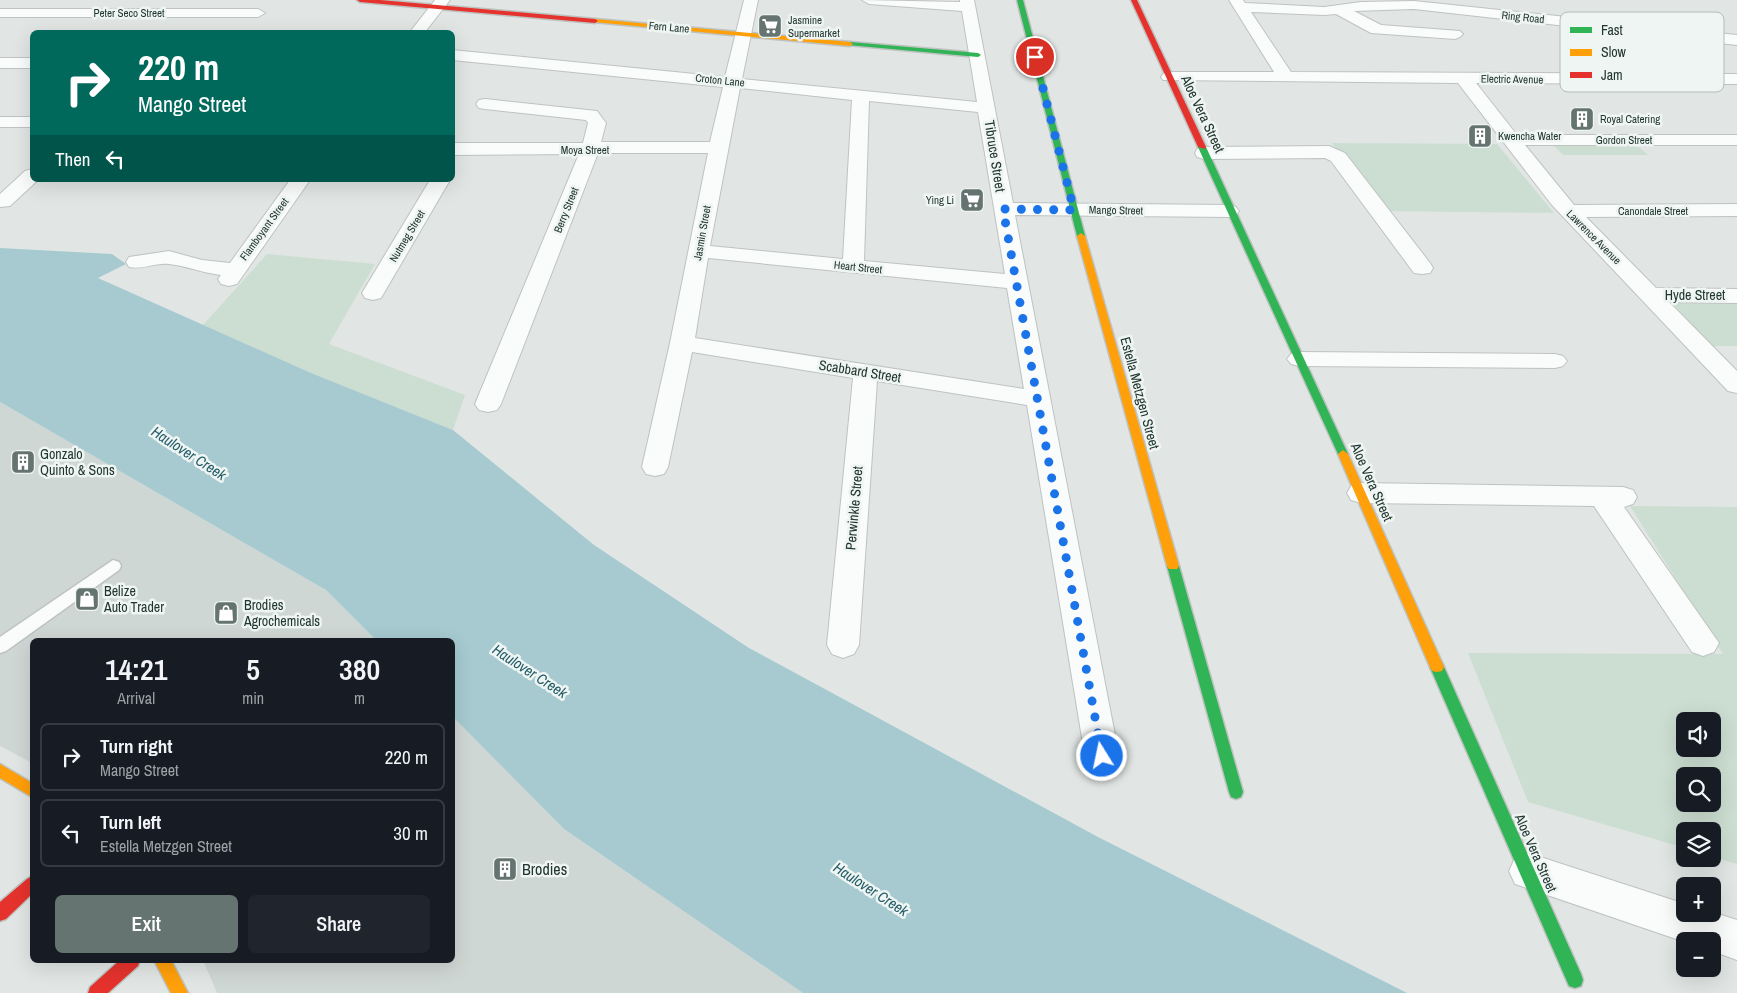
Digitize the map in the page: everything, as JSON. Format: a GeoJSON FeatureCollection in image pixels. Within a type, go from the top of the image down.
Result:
{"type":"FeatureCollection","features":[{"type":"Feature","properties":{"kind":"street"},"geometry":{"type":"LineString","coordinates":[[247,28],[258,13],[272,0]]}},
{"type":"Feature","properties":{"kind":"street","name":"Fern Lane"},"geometry":{"type":"LineString","coordinates":[[360,0],[440,3],[744,34],[978,55]]}},
{"type":"Feature","properties":{"kind":"street","name":"Jasmin Street"},"geometry":{"type":"LineString","coordinates":[[655,467],[682,343],[718,147],[751,0]]}},
{"type":"Feature","properties":{"kind":"street"},"geometry":{"type":"LineString","coordinates":[[870,0],[967,4]]}},
{"type":"Feature","properties":{"kind":"street","name":"Estella Metzgen Street"},"geometry":{"type":"LineString","coordinates":[[1020,0],[1074,210],[1236,792]]}},
{"type":"Feature","properties":{"kind":"street","name":"Aloe Vera Street"},"geometry":{"type":"LineString","coordinates":[[1134,0],[1229,211],[1361,493],[1575,980]]}},
{"type":"Feature","properties":{"kind":"street"},"geometry":{"type":"LineString","coordinates":[[420,30],[440,3]]}},
{"type":"Feature","properties":{"kind":"street","name":"Tibruce Street"},"geometry":{"type":"LineString","coordinates":[[967,4],[978,55],[1003,209],[1018,282],[1102,756]]}},
{"type":"Feature","properties":{"kind":"street"},"geometry":{"type":"LineString","coordinates":[[1238,4],[1286,78]]}},
{"type":"Feature","properties":{"kind":"street","name":"Ring Road"},"geometry":{"type":"LineString","coordinates":[[1238,4],[1308,11],[1361,6],[1414,5],[1560,21]]}},
{"type":"Feature","properties":{"kind":"street"},"geometry":{"type":"LineString","coordinates":[[1339,9],[1371,28],[1455,34]]}},
{"type":"Feature","properties":{"kind":"street","name":"Peter Seco Street"},"geometry":{"type":"LineString","coordinates":[[0,13],[258,13]]}},
{"type":"Feature","properties":{"kind":"street","name":"Ring Road"},"geometry":{"type":"LineString","coordinates":[[1724,39],[1737,40]]}},
{"type":"Feature","properties":{"kind":"street","name":"Croton Lane"},"geometry":{"type":"LineString","coordinates":[[455,55],[732,81],[987,108]]}},
{"type":"Feature","properties":{"kind":"street"},"geometry":{"type":"LineString","coordinates":[[0,63],[30,63]]}},
{"type":"Feature","properties":{"kind":"street","name":"Electric Avenue"},"geometry":{"type":"LineString","coordinates":[[1169,77],[1560,78]]}},
{"type":"Feature","properties":{"kind":"street","name":"Lawrence Avenue"},"geometry":{"type":"LineString","coordinates":[[1463,78],[1510,140],[1569,211],[1737,385]]}},
{"type":"Feature","properties":{"kind":"street","name":"Electric Avenue"},"geometry":{"type":"LineString","coordinates":[[1724,79],[1737,79]]}},
{"type":"Feature","properties":{"kind":"street"},"geometry":{"type":"LineString","coordinates":[[853,267],[861,95]]}},
{"type":"Feature","properties":{"kind":"street","name":"Berry Street"},"geometry":{"type":"LineString","coordinates":[[485,104],[591,115],[597,123],[590,150],[488,404]]}},
{"type":"Feature","properties":{"kind":"street"},"geometry":{"type":"LineString","coordinates":[[0,122],[30,122]]}},
{"type":"Feature","properties":{"kind":"street","name":"Gordon Street"},"geometry":{"type":"LineString","coordinates":[[1510,140],[1737,140]]}},
{"type":"Feature","properties":{"kind":"street","name":"Moya Street"},"geometry":{"type":"LineString","coordinates":[[455,153],[718,147]]}},
{"type":"Feature","properties":{"kind":"street"},"geometry":{"type":"LineString","coordinates":[[1204,152],[1329,152],[1338,157],[1422,268]]}},
{"type":"Feature","properties":{"kind":"street"},"geometry":{"type":"LineString","coordinates":[[3,202],[30,177]]}},
{"type":"Feature","properties":{"kind":"street","name":"Flamboyant Street"},"geometry":{"type":"LineString","coordinates":[[137,262],[169,258],[232,274],[299,182]]}},
{"type":"Feature","properties":{"kind":"street","name":"Nutmeg Street"},"geometry":{"type":"LineString","coordinates":[[374,293],[439,182]]}},
{"type":"Feature","properties":{"kind":"street","name":"Mango Street"},"geometry":{"type":"LineString","coordinates":[[1003,209],[1229,211]]}},
{"type":"Feature","properties":{"kind":"street","name":"Canondale Street"},"geometry":{"type":"LineString","coordinates":[[1569,211],[1737,210]]}},
{"type":"Feature","properties":{"kind":"street","name":"Heart Street"},"geometry":{"type":"LineString","coordinates":[[699,251],[1018,282]]}},
{"type":"Feature","properties":{"kind":"street","name":"Hyde Street"},"geometry":{"type":"LineString","coordinates":[[1652,295],[1737,296]]}},
{"type":"Feature","properties":{"kind":"street","name":"Scabbard Street"},"geometry":{"type":"LineString","coordinates":[[682,343],[1038,399]]}},
{"type":"Feature","properties":{"kind":"street"},"geometry":{"type":"LineString","coordinates":[[1299,360],[1555,361]]}},
{"type":"Feature","properties":{"kind":"street","name":"Perwinkle Street"},"geometry":{"type":"LineString","coordinates":[[842,644],[866,372]]}},
{"type":"Feature","properties":{"kind":"street"},"geometry":{"type":"LineString","coordinates":[[1361,493],[1612,497],[1703,643]]}},
{"type":"Feature","properties":{"kind":"street"},"geometry":{"type":"LineString","coordinates":[[0,770],[30,790]]}},
{"type":"Feature","properties":{"kind":"street"},"geometry":{"type":"LineString","coordinates":[[1528,871],[1737,940]]}},
{"type":"Feature","properties":{"kind":"street"},"geometry":{"type":"LineString","coordinates":[[0,913],[30,886]]}},
{"type":"Feature","properties":{"kind":"street"},"geometry":{"type":"LineString","coordinates":[[96,993],[106,986],[129,963]]}},
{"type":"Feature","properties":{"kind":"street"},"geometry":{"type":"LineString","coordinates":[[164,963],[180,993]]}},
{"type":"Feature","properties":{"kind":"lane"},"geometry":{"type":"LineString","coordinates":[[0,646],[113,566]]}},
{"type":"Feature","properties":{"kind":"shaded area"},"geometry":{"type":"Polygon","coordinates":[[[0,402],[326,590],[374,638],[30,638],[30,762],[0,746],[0,402]]]}},
{"type":"Feature","properties":{"kind":"shaded area"},"geometry":{"type":"Polygon","coordinates":[[[455,719],[564,829],[803,993],[217,993],[204,963],[455,963],[455,719]]]}},
{"type":"Feature","properties":{"kind":"green space"},"geometry":{"type":"Polygon","coordinates":[[[1550,142],[1633,142],[1648,155],[1563,155],[1550,142]]]}},
{"type":"Feature","properties":{"kind":"green space"},"geometry":{"type":"Polygon","coordinates":[[[1332,143],[1497,144],[1554,213],[1378,211],[1332,143]]]}},
{"type":"Feature","properties":{"kind":"green space"},"geometry":{"type":"Polygon","coordinates":[[[267,254],[375,264],[329,344],[465,395],[453,430],[311,373],[203,325],[267,254]]]}},
{"type":"Feature","properties":{"kind":"green space"},"geometry":{"type":"Polygon","coordinates":[[[1737,302],[1737,346],[1711,346],[1673,303],[1737,302]]]}},
{"type":"Feature","properties":{"kind":"green space"},"geometry":{"type":"Polygon","coordinates":[[[1630,506],[1737,507],[1737,864],[1721,859],[1721,822],[1676,822],[1676,845],[1528,802],[1468,653],[1723,654],[1630,506]]]}},
{"type":"Feature","properties":{"kind":"water","name":"Haulover Creek"},"geometry":{"type":"Polygon","coordinates":[[[0,248],[112,254],[126,264],[98,278],[311,373],[453,430],[594,545],[749,648],[1098,837],[1407,993],[803,993],[564,829],[455,719],[455,638],[374,638],[326,590],[0,402],[0,248]]]}},
{"type":"Feature","properties":{"kind":"traffic: fast"},"geometry":{"type":"LineString","coordinates":[[1020,0],[1081,236]]}},
{"type":"Feature","properties":{"kind":"traffic: fast"},"geometry":{"type":"LineString","coordinates":[[850,44],[978,55]]}},
{"type":"Feature","properties":{"kind":"traffic: fast"},"geometry":{"type":"LineString","coordinates":[[1202,147],[1343,454]]}},
{"type":"Feature","properties":{"kind":"traffic: fast"},"geometry":{"type":"LineString","coordinates":[[1173,566],[1236,792]]}},
{"type":"Feature","properties":{"kind":"traffic: fast"},"geometry":{"type":"LineString","coordinates":[[1437,667],[1575,980]]}},
{"type":"Feature","properties":{"kind":"traffic: slow"},"geometry":{"type":"LineString","coordinates":[[595,21],[850,44]]}},
{"type":"Feature","properties":{"kind":"traffic: slow"},"geometry":{"type":"LineString","coordinates":[[1081,236],[1173,566]]}},
{"type":"Feature","properties":{"kind":"traffic: slow"},"geometry":{"type":"LineString","coordinates":[[1343,454],[1437,667]]}},
{"type":"Feature","properties":{"kind":"traffic: slow"},"geometry":{"type":"LineString","coordinates":[[0,770],[30,790]]}},
{"type":"Feature","properties":{"kind":"traffic: slow"},"geometry":{"type":"LineString","coordinates":[[164,963],[180,993]]}},
{"type":"Feature","properties":{"kind":"traffic: jam"},"geometry":{"type":"LineString","coordinates":[[360,0],[595,21]]}},
{"type":"Feature","properties":{"kind":"traffic: jam"},"geometry":{"type":"LineString","coordinates":[[1134,0],[1202,147]]}},
{"type":"Feature","properties":{"kind":"traffic: jam"},"geometry":{"type":"LineString","coordinates":[[0,913],[30,886]]}},
{"type":"Feature","properties":{"kind":"traffic: jam"},"geometry":{"type":"LineString","coordinates":[[96,993],[129,963]]}},
{"type":"Feature","properties":{"kind":"place","name":"Jasmine Supermarket"},"geometry":{"type":"Point","coordinates":[770,26]}},
{"type":"Feature","properties":{"kind":"place","name":"Royal Catering"},"geometry":{"type":"Point","coordinates":[1582,119]}},
{"type":"Feature","properties":{"kind":"place","name":"Kwencha Water"},"geometry":{"type":"Point","coordinates":[1480,136]}},
{"type":"Feature","properties":{"kind":"place","name":"Ying Li"},"geometry":{"type":"Point","coordinates":[972,200]}},
{"type":"Feature","properties":{"kind":"place","name":"Gonzalo Quinto & Sons"},"geometry":{"type":"Point","coordinates":[23,462]}},
{"type":"Feature","properties":{"kind":"place","name":"Belize Auto Trader"},"geometry":{"type":"Point","coordinates":[87,599]}},
{"type":"Feature","properties":{"kind":"place","name":"Brodies Agrochemicals"},"geometry":{"type":"Point","coordinates":[226,613]}},
{"type":"Feature","properties":{"kind":"place","name":"Brodies"},"geometry":{"type":"Point","coordinates":[505,869]}},
{"type":"Feature","properties":{"kind":"route"},"geometry":{"type":"LineString","coordinates":[[1035,57],[1074,210],[1003,209],[1018,282],[1102,756]]}}]}
